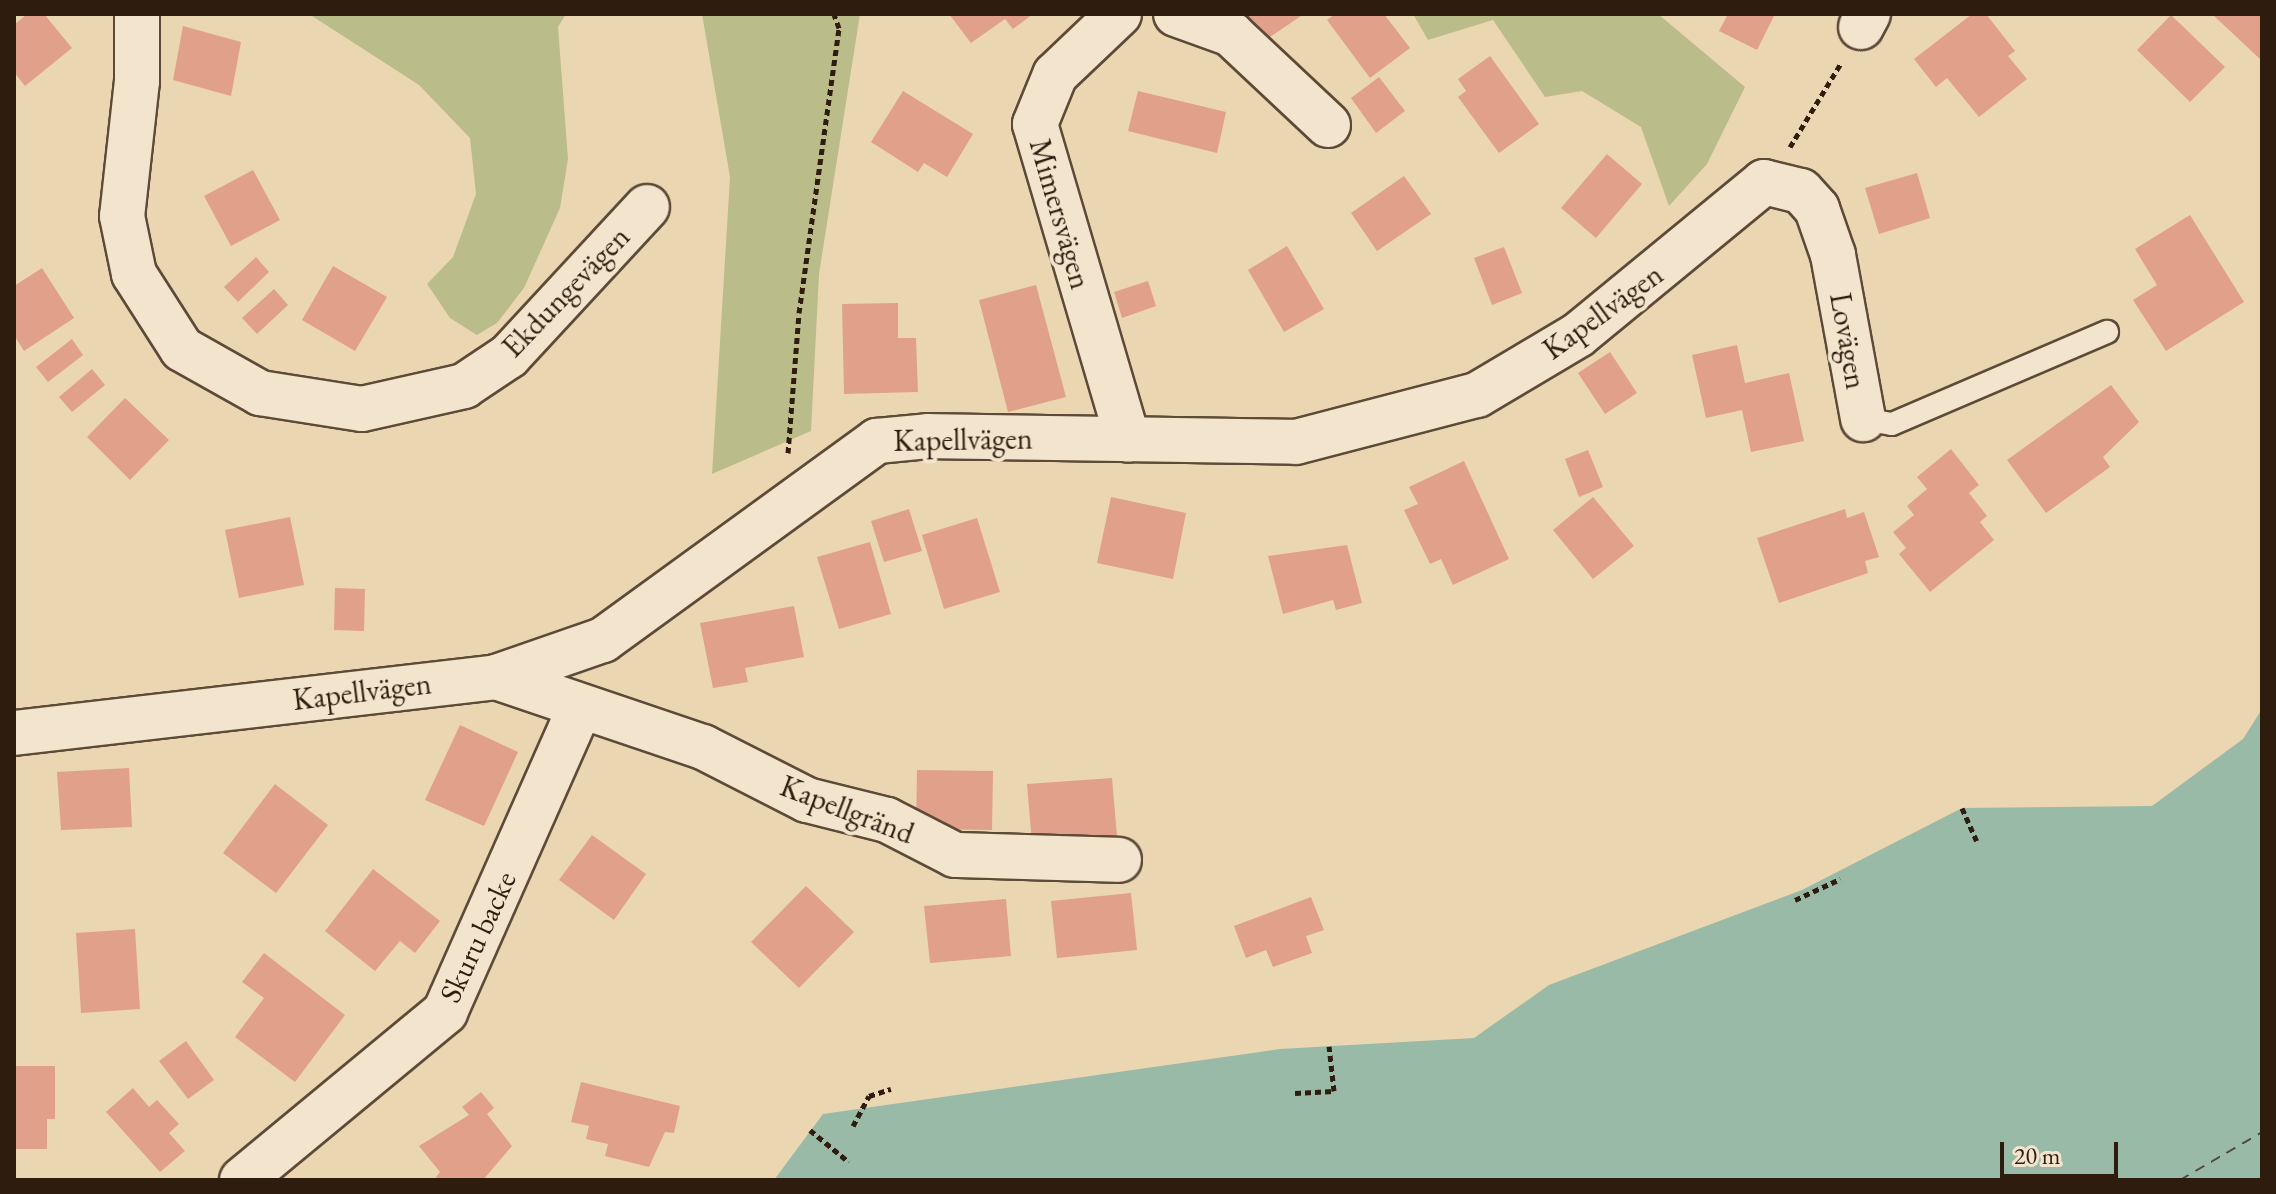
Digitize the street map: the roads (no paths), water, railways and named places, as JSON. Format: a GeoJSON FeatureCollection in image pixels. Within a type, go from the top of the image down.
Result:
{"type":"FeatureCollection","features":[{"type":"Feature","properties":{"kind":"street","name":"Ekdungevägen"},"geometry":{"type":"LineString","coordinates":[[137,14],[137,81],[122,216],[134,274],[182,349],[260,393],[362,409],[464,386],[509,356],[647,207]]}},
{"type":"Feature","properties":{"kind":"street","name":"Mimersvägen"},"geometry":{"type":"LineString","coordinates":[[1119,14],[1055,75],[1035,124],[1128,440]]}},
{"type":"Feature","properties":{"kind":"street"},"geometry":{"type":"LineString","coordinates":[[1176,14],[1231,34],[1328,125]]}},
{"type":"Feature","properties":{"kind":"street","name":"Kapellvägen"},"geometry":{"type":"LineString","coordinates":[[14,733],[496,677],[603,640],[877,441],[928,436],[1296,442],[1477,395],[1578,335],[1774,169]]}},
{"type":"Feature","properties":{"kind":"street","name":"Lovägen"},"geometry":{"type":"LineString","coordinates":[[1774,169],[1817,209],[1833,255],[1863,419]]}},
{"type":"Feature","properties":{"kind":"street","name":"Kapellgränd"},"geometry":{"type":"LineString","coordinates":[[496,677],[579,710],[703,747],[807,800],[887,820],[955,855],[1119,860]]}},
{"type":"Feature","properties":{"kind":"street","name":"Skuru backe"},"geometry":{"type":"LineString","coordinates":[[242,1180],[445,1012],[579,710]]}},
{"type":"Feature","properties":{"kind":"lane","name":"Lovägen"},"geometry":{"type":"LineString","coordinates":[[1863,419],[1892,424],[2107,332]]}}]}
